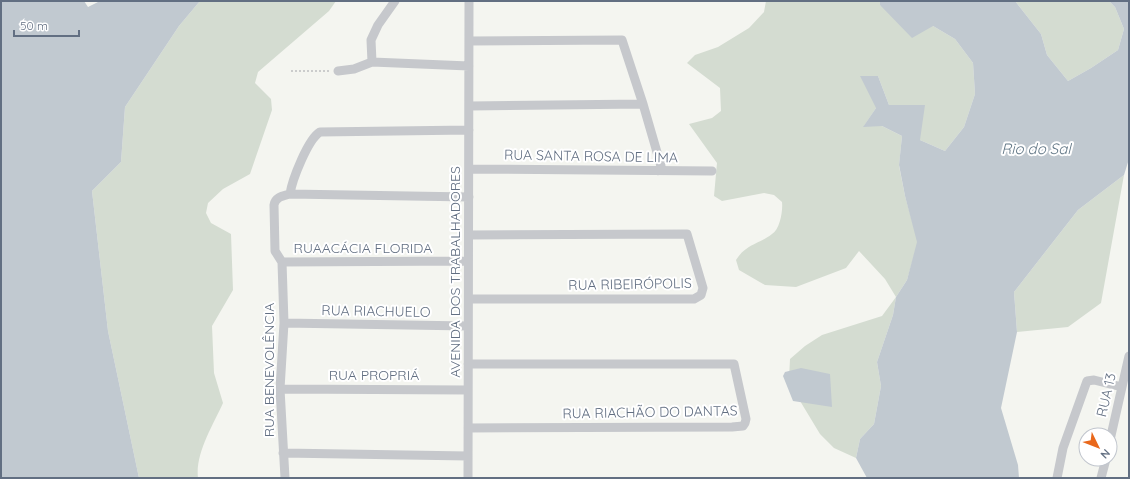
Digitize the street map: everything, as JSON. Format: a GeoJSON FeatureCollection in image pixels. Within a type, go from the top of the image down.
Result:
{"type":"FeatureCollection","features":[{"type":"Feature","properties":{"kind":"street"},"geometry":{"type":"LineString","coordinates":[[372,62],[371,40],[378,25],[396,1]]}},
{"type":"Feature","properties":{"kind":"street","name":"AVENIDA DOS TRABALHADORES"},"geometry":{"type":"LineString","coordinates":[[468,478],[470,106],[469,1]]}},
{"type":"Feature","properties":{"kind":"street"},"geometry":{"type":"LineString","coordinates":[[470,40],[622,40],[643,104],[660,166],[658,171]]}},
{"type":"Feature","properties":{"kind":"street"},"geometry":{"type":"LineString","coordinates":[[338,70],[357,68],[372,62],[469,66]]}},
{"type":"Feature","properties":{"kind":"street"},"geometry":{"type":"LineString","coordinates":[[470,106],[643,104]]}},
{"type":"Feature","properties":{"kind":"street"},"geometry":{"type":"LineString","coordinates":[[469,130],[324,131],[316,135],[296,171],[292,181],[290,194],[469,197]]}},
{"type":"Feature","properties":{"kind":"street","name":"RUA SANTA ROSA DE LIMA"},"geometry":{"type":"LineString","coordinates":[[469,169],[712,171]]}},
{"type":"Feature","properties":{"kind":"street","name":"RUA BENEVOLÊNCIA"},"geometry":{"type":"LineString","coordinates":[[285,478],[280,389],[284,323],[282,262],[275,251],[274,203],[278,198],[290,194]]}},
{"type":"Feature","properties":{"kind":"street","name":"RUA RIBEIRÓPOLIS"},"geometry":{"type":"LineString","coordinates":[[468,299],[694,299],[701,295],[703,288],[687,234],[469,235]]}},
{"type":"Feature","properties":{"kind":"street","name":"RUAACÁCIA FLORIDA"},"geometry":{"type":"LineString","coordinates":[[282,262],[468,261]]}},
{"type":"Feature","properties":{"kind":"street","name":"RUA RIACHUELO"},"geometry":{"type":"LineString","coordinates":[[284,323],[468,326]]}},
{"type":"Feature","properties":{"kind":"street","name":"RUA 13"},"geometry":{"type":"LineString","coordinates":[[1113,427],[1129,356]]}},
{"type":"Feature","properties":{"kind":"street","name":"RUA RIACHÃO DO DANTAS"},"geometry":{"type":"LineString","coordinates":[[468,364],[734,364],[746,419],[743,426],[714,428],[468,428]]}},
{"type":"Feature","properties":{"kind":"street"},"geometry":{"type":"LineString","coordinates":[[1057,478],[1063,448],[1088,381],[1094,380],[1122,387]]}},
{"type":"Feature","properties":{"kind":"street","name":"RUA PROPRIÁ"},"geometry":{"type":"LineString","coordinates":[[280,389],[468,390]]}},
{"type":"Feature","properties":{"kind":"street"},"geometry":{"type":"LineString","coordinates":[[283,453],[468,456]]}},
{"type":"Feature","properties":{"kind":"street"},"geometry":{"type":"LineString","coordinates":[[1101,478],[1104,467]]}},
{"type":"Feature","properties":{"kind":"path"},"geometry":{"type":"LineString","coordinates":[[291,71],[338,70]]}},
{"type":"Feature","properties":{"kind":"shaded area"},"geometry":{"type":"Polygon","coordinates":[[[200,1],[336,1],[329,11],[258,72],[255,83],[271,99],[272,110],[250,174],[223,189],[208,203],[206,213],[211,223],[231,234],[233,290],[212,326],[214,373],[223,403],[210,430],[199,459],[198,478],[139,478],[108,331],[92,191],[121,162],[125,107],[179,26],[200,1]]]}},
{"type":"Feature","properties":{"kind":"shaded area"},"geometry":{"type":"Polygon","coordinates":[[[766,1],[880,1],[880,5],[933,26],[955,39],[973,63],[975,94],[964,127],[945,151],[920,140],[889,105],[878,76],[876,108],[864,126],[882,126],[902,136],[899,166],[905,196],[918,242],[907,280],[896,297],[885,279],[859,251],[846,268],[796,287],[765,285],[739,270],[736,260],[740,254],[744,250],[775,232],[779,224],[782,202],[774,195],[764,193],[722,201],[714,196],[717,163],[689,124],[712,118],[721,111],[720,88],[687,63],[695,55],[718,47],[749,28],[764,12],[766,1]]]}},
{"type":"Feature","properties":{"kind":"shaded area"},"geometry":{"type":"Polygon","coordinates":[[[1015,1],[1109,1],[1115,7],[1124,29],[1118,50],[1068,81],[1047,55],[1041,34],[1015,1]]]}},
{"type":"Feature","properties":{"kind":"shaded area"},"geometry":{"type":"Polygon","coordinates":[[[1124,175],[1101,303],[1068,327],[1017,332],[1014,292],[1078,210],[1124,175]]]}},
{"type":"Feature","properties":{"kind":"shaded area"},"geometry":{"type":"Polygon","coordinates":[[[896,297],[893,315],[877,362],[881,386],[874,424],[860,439],[856,458],[834,448],[820,434],[791,386],[789,379],[790,359],[805,346],[822,335],[882,316],[896,297]]]}},
{"type":"Feature","properties":{"kind":"water"},"geometry":{"type":"Polygon","coordinates":[[[1,1],[84,1],[88,7],[100,1],[200,1],[179,26],[125,107],[121,162],[92,191],[108,331],[139,478],[1,478],[1,1]]]}},
{"type":"Feature","properties":{"kind":"water","name":"Rio do Sal"},"geometry":{"type":"Polygon","coordinates":[[[880,1],[1015,1],[1041,34],[1047,55],[1068,81],[1118,50],[1124,29],[1115,7],[1109,1],[1129,1],[1129,159],[1124,175],[1078,210],[1014,292],[1017,332],[1001,408],[1018,465],[1019,478],[867,478],[856,458],[860,439],[874,424],[881,386],[877,362],[893,315],[896,297],[907,280],[917,242],[905,196],[899,165],[902,136],[882,126],[863,127],[876,108],[860,76],[878,76],[889,105],[925,105],[920,140],[945,151],[964,127],[975,94],[973,63],[955,39],[933,26],[912,38],[880,5],[880,1]]]}},
{"type":"Feature","properties":{"kind":"water"},"geometry":{"type":"Polygon","coordinates":[[[801,368],[830,374],[832,407],[793,401],[783,376],[785,372],[801,368]]]}}]}
